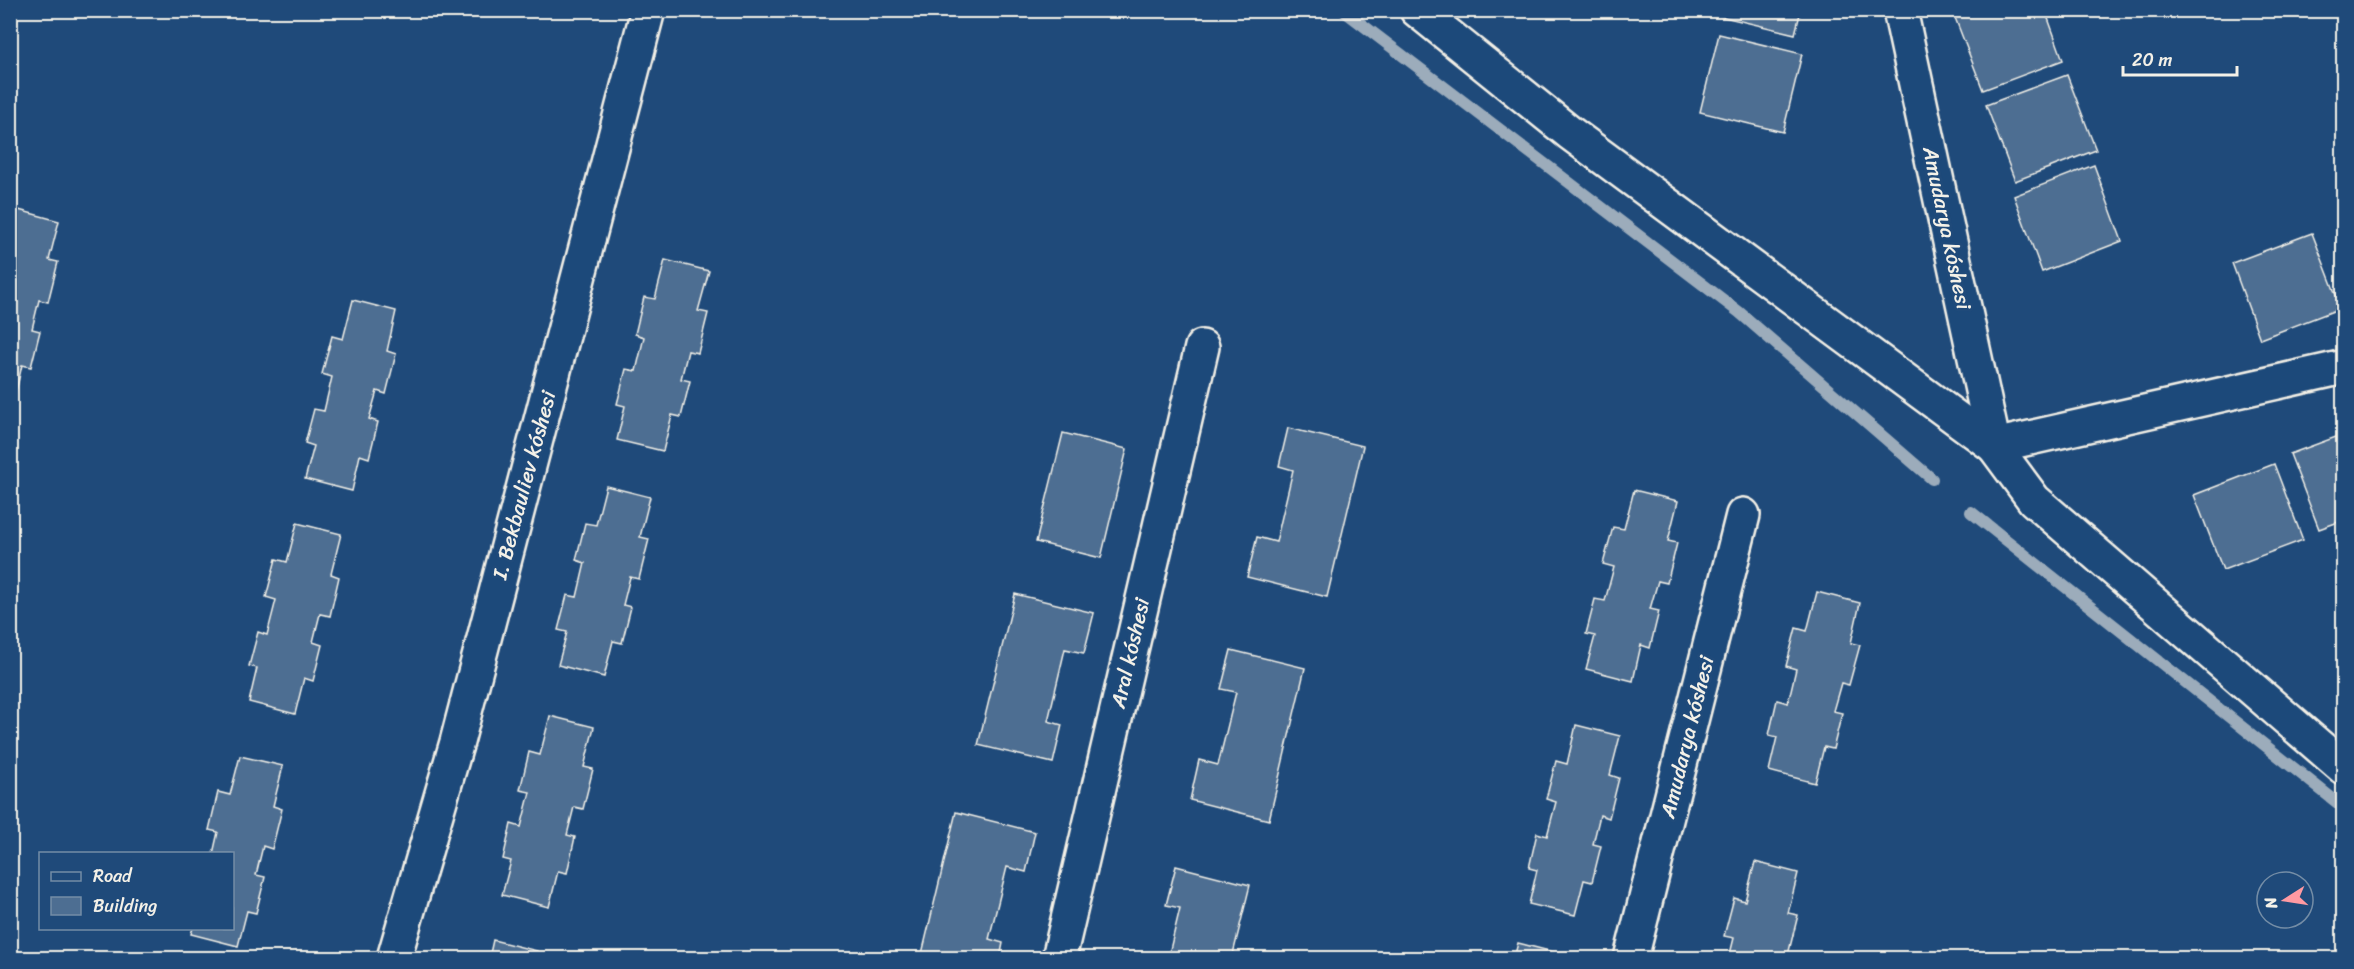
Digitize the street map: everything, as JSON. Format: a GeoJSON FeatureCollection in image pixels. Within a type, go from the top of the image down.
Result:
{"type":"FeatureCollection","features":[{"type":"Feature","properties":{"kind":"street","name":"I. Bekbauliev kóshesi"},"geometry":{"type":"LineString","coordinates":[[394,958],[457,742],[648,10]]}},
{"type":"Feature","properties":{"kind":"street"},"geometry":{"type":"LineString","coordinates":[[1417,10],[1570,133],[1994,446],[2034,500],[2343,768]]}},
{"type":"Feature","properties":{"kind":"street","name":"Amudarya kóshesi"},"geometry":{"type":"LineString","coordinates":[[1900,10],[1994,446]]}},
{"type":"Feature","properties":{"kind":"street","name":"Aral kóshesi"},"geometry":{"type":"LineString","coordinates":[[1059,958],[1202,347]]}},
{"type":"Feature","properties":{"kind":"street"},"geometry":{"type":"LineString","coordinates":[[1994,446],[2343,367]]}},
{"type":"Feature","properties":{"kind":"street","name":"Amudarya kóshesi"},"geometry":{"type":"LineString","coordinates":[[1631,958],[1743,515]]}},
{"type":"Feature","properties":{"kind":"building"},"geometry":{"type":"Polygon","coordinates":[[[1712,10],[1801,10],[1795,34],[1711,14],[1712,10]]]}},
{"type":"Feature","properties":{"kind":"building"},"geometry":{"type":"Polygon","coordinates":[[[1966,10],[2045,10],[2063,60],[1983,90],[1954,15],[1966,10]]]}},
{"type":"Feature","properties":{"kind":"building"},"geometry":{"type":"Polygon","coordinates":[[[1719,34],[1802,54],[1783,132],[1700,112],[1719,34]]]}},
{"type":"Feature","properties":{"kind":"building"},"geometry":{"type":"Polygon","coordinates":[[[2067,75],[2096,150],[2015,181],[1986,105],[2067,75]]]}},
{"type":"Feature","properties":{"kind":"building"},"geometry":{"type":"Polygon","coordinates":[[[2094,165],[2122,241],[2042,272],[2014,196],[2094,165]]]}},
{"type":"Feature","properties":{"kind":"building"},"geometry":{"type":"Polygon","coordinates":[[[15,209],[59,221],[49,260],[58,262],[48,302],[39,300],[32,329],[40,331],[31,367],[22,365],[14,400],[10,399],[10,228],[15,209]]]}},
{"type":"Feature","properties":{"kind":"building"},"geometry":{"type":"Polygon","coordinates":[[[2312,233],[2341,308],[2260,339],[2232,263],[2312,233]]]}},
{"type":"Feature","properties":{"kind":"building"},"geometry":{"type":"Polygon","coordinates":[[[665,260],[709,271],[698,311],[708,313],[698,353],[688,351],[681,379],[690,381],[681,417],[672,415],[663,451],[617,440],[625,406],[617,404],[626,369],[636,371],[644,337],[635,334],[644,297],[655,299],[665,260]]]}},
{"type":"Feature","properties":{"kind":"building"},"geometry":{"type":"Polygon","coordinates":[[[353,300],[396,311],[387,351],[396,354],[386,394],[377,391],[369,419],[378,422],[369,458],[360,455],[352,491],[305,479],[314,446],[305,443],[314,409],[324,411],[332,377],[322,374],[332,336],[343,339],[353,300]]]}},
{"type":"Feature","properties":{"kind":"building"},"geometry":{"type":"Polygon","coordinates":[[[1288,428],[1363,446],[1327,597],[1247,577],[1257,537],[1276,542],[1293,470],[1279,466],[1288,428]]]}},
{"type":"Feature","properties":{"kind":"building"},"geometry":{"type":"Polygon","coordinates":[[[1063,433],[1127,449],[1101,558],[1036,542],[1063,433]]]}},
{"type":"Feature","properties":{"kind":"building"},"geometry":{"type":"Polygon","coordinates":[[[2344,434],[2344,520],[2319,529],[2290,454],[2344,434]]]}},
{"type":"Feature","properties":{"kind":"building"},"geometry":{"type":"Polygon","coordinates":[[[2274,464],[2303,540],[2223,570],[2194,495],[2274,464]]]}},
{"type":"Feature","properties":{"kind":"building"},"geometry":{"type":"Polygon","coordinates":[[[606,486],[650,497],[640,537],[649,539],[639,579],[630,577],[623,605],[631,607],[622,643],[613,641],[604,677],[558,665],[567,632],[558,630],[567,595],[577,597],[585,563],[576,560],[585,523],[596,525],[606,486]]]}},
{"type":"Feature","properties":{"kind":"building"},"geometry":{"type":"Polygon","coordinates":[[[1634,490],[1678,501],[1668,541],[1677,543],[1667,583],[1658,581],[1650,609],[1659,611],[1650,648],[1641,645],[1633,681],[1586,669],[1595,636],[1586,634],[1595,599],[1605,601],[1614,567],[1603,564],[1613,527],[1624,529],[1634,490]]]}},
{"type":"Feature","properties":{"kind":"building"},"geometry":{"type":"Polygon","coordinates":[[[297,523],[341,534],[331,574],[339,577],[330,616],[320,614],[313,642],[322,645],[313,681],[304,678],[295,714],[249,702],[257,668],[249,666],[258,632],[267,635],[276,600],[266,597],[276,559],[287,562],[297,523]]]}},
{"type":"Feature","properties":{"kind":"building"},"geometry":{"type":"Polygon","coordinates":[[[1817,592],[1860,603],[1851,643],[1860,645],[1849,685],[1841,683],[1833,711],[1842,713],[1833,749],[1824,747],[1815,783],[1769,771],[1777,737],[1769,735],[1777,700],[1788,703],[1796,669],[1786,666],[1796,628],[1807,631],[1817,592]]]}},
{"type":"Feature","properties":{"kind":"building"},"geometry":{"type":"Polygon","coordinates":[[[1015,594],[1094,613],[1084,653],[1065,649],[1048,721],[1062,725],[1053,763],[978,745],[1015,594]]]}},
{"type":"Feature","properties":{"kind":"building"},"geometry":{"type":"Polygon","coordinates":[[[1231,650],[1305,668],[1269,820],[1190,800],[1199,760],[1218,765],[1236,692],[1221,689],[1231,650]]]}},
{"type":"Feature","properties":{"kind":"building"},"geometry":{"type":"Polygon","coordinates":[[[550,716],[594,727],[584,767],[593,769],[583,809],[574,807],[567,835],[575,837],[567,873],[558,871],[549,907],[502,895],[511,861],[503,859],[511,824],[521,827],[530,792],[520,790],[529,752],[540,755],[550,716]]]}},
{"type":"Feature","properties":{"kind":"building"},"geometry":{"type":"Polygon","coordinates":[[[1576,725],[1620,736],[1610,775],[1619,778],[1609,818],[1600,815],[1593,844],[1601,846],[1592,882],[1584,880],[1575,915],[1529,904],[1537,870],[1529,868],[1537,833],[1547,836],[1556,802],[1546,799],[1556,761],[1567,764],[1576,725]]]}},
{"type":"Feature","properties":{"kind":"building"},"geometry":{"type":"Polygon","coordinates":[[[240,756],[283,766],[273,806],[282,809],[272,849],[263,846],[256,875],[265,877],[256,913],[247,911],[238,946],[191,934],[192,930],[234,930],[234,852],[213,852],[218,832],[209,830],[218,792],[230,795],[240,756]]]}},
{"type":"Feature","properties":{"kind":"building"},"geometry":{"type":"Polygon","coordinates":[[[956,812],[1035,832],[1026,872],[1007,867],[989,939],[1003,943],[1000,958],[921,958],[956,812]]]}},
{"type":"Feature","properties":{"kind":"building"},"geometry":{"type":"Polygon","coordinates":[[[1755,862],[1798,873],[1788,913],[1798,915],[1788,955],[1779,953],[1777,958],[1729,958],[1734,938],[1724,936],[1734,898],[1745,901],[1755,862]]]}},
{"type":"Feature","properties":{"kind":"building"},"geometry":{"type":"Polygon","coordinates":[[[1176,866],[1250,885],[1232,958],[1168,958],[1180,908],[1166,905],[1176,866]]]}},
{"type":"Feature","properties":{"kind":"building"},"geometry":{"type":"Polygon","coordinates":[[[493,940],[537,951],[535,958],[489,958],[493,940]]]}},
{"type":"Feature","properties":{"kind":"building"},"geometry":{"type":"Polygon","coordinates":[[[1518,943],[1561,954],[1560,958],[1514,958],[1518,943]]]}},
{"type":"Feature","properties":{"kind":"waterway"},"geometry":{"type":"LineString","coordinates":[[1343,10],[1739,312],[1932,479]]}},
{"type":"Feature","properties":{"kind":"waterway"},"geometry":{"type":"LineString","coordinates":[[1971,512],[2344,808]]}}]}
